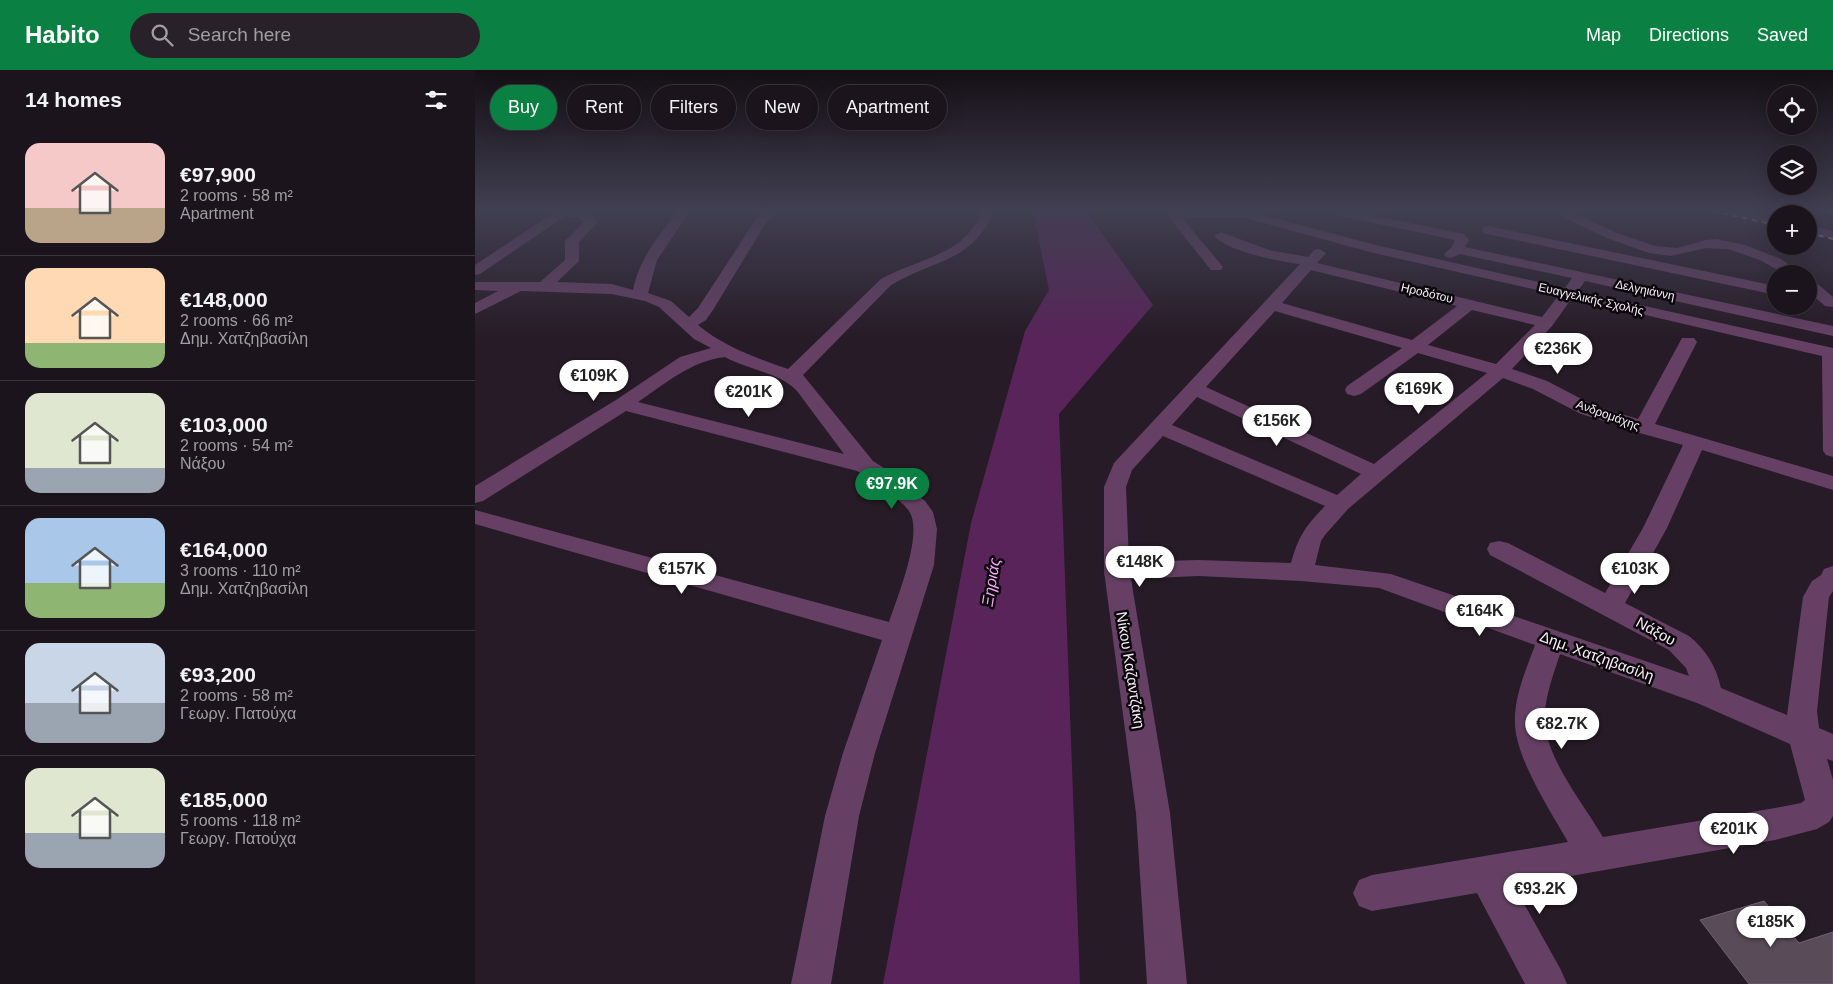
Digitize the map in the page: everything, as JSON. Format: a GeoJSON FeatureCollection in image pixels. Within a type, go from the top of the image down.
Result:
{"type":"FeatureCollection","features":[{"type":"Feature","properties":{"kind":"street"},"geometry":{"type":"LineString","coordinates":[[475,271],[501,254]]}},
{"type":"Feature","properties":{"kind":"street"},"geometry":{"type":"LineString","coordinates":[[544,286],[572,261],[572,254]]}},
{"type":"Feature","properties":{"kind":"street"},"geometry":{"type":"LineString","coordinates":[[640,295],[642,278],[653,254]]}},
{"type":"Feature","properties":{"kind":"street"},"geometry":{"type":"LineString","coordinates":[[688,324],[700,317],[705,310],[738,254]]}},
{"type":"Feature","properties":{"kind":"street"},"geometry":{"type":"LineString","coordinates":[[791,377],[886,282],[895,276],[950,254]]}},
{"type":"Feature","properties":{"kind":"street"},"geometry":{"type":"LineString","coordinates":[[1206,254],[1216,266]]}},
{"type":"Feature","properties":{"kind":"street","name":"Ηροδότου"},"geometry":{"type":"LineString","coordinates":[[1261,254],[1278,258],[1312,260],[1469,304],[1546,323]]}},
{"type":"Feature","properties":{"kind":"street","name":"Ευαγγελικής Σχολής"},"geometry":{"type":"LineString","coordinates":[[1395,254],[1832,353]]}},
{"type":"Feature","properties":{"kind":"street"},"geometry":{"type":"LineString","coordinates":[[1438,263],[1451,254]]}},
{"type":"Feature","properties":{"kind":"street","name":"Δελγηιάννη"},"geometry":{"type":"LineString","coordinates":[[1478,254],[1833,331]]}},
{"type":"Feature","properties":{"kind":"street"},"geometry":{"type":"LineString","coordinates":[[1600,254],[1767,289]]}},
{"type":"Feature","properties":{"kind":"street"},"geometry":{"type":"LineString","coordinates":[[1757,254],[1782,265]]}},
{"type":"Feature","properties":{"kind":"street","name":"Νίκου Καζαντζάκη"},"geometry":{"type":"LineString","coordinates":[[1167,984],[1153,813],[1117,571],[1114,508],[1118,476],[1122,468],[1312,260]]}},
{"type":"Feature","properties":{"kind":"street"},"geometry":{"type":"LineString","coordinates":[[1301,572],[1309,541],[1315,531],[1340,504],[1501,371],[1546,323],[1581,276]]}},
{"type":"Feature","properties":{"kind":"street"},"geometry":{"type":"LineString","coordinates":[[475,286],[544,286],[611,289],[640,295],[665,304],[700,335],[740,358],[791,377],[804,387],[837,433],[865,466],[884,478],[917,506],[924,520],[923,559],[859,753],[842,816],[811,984]]}},
{"type":"Feature","properties":{"kind":"street"},"geometry":{"type":"LineString","coordinates":[[475,309],[519,286]]}},
{"type":"Feature","properties":{"kind":"street"},"geometry":{"type":"LineString","coordinates":[[1817,291],[1832,303]]}},
{"type":"Feature","properties":{"kind":"street"},"geometry":{"type":"LineString","coordinates":[[1817,300],[1832,303]]}},
{"type":"Feature","properties":{"kind":"street"},"geometry":{"type":"LineString","coordinates":[[1354,390],[1416,346],[1469,304]]}},
{"type":"Feature","properties":{"kind":"street","name":"Ανδρομάχης"},"geometry":{"type":"LineString","coordinates":[[1271,305],[1501,371],[1540,385],[1588,410],[1643,428],[1833,483]]}},
{"type":"Feature","properties":{"kind":"street"},"geometry":{"type":"LineString","coordinates":[[1643,428],[1688,342]]}},
{"type":"Feature","properties":{"kind":"street"},"geometry":{"type":"LineString","coordinates":[[475,496],[623,404],[691,358],[728,351]]}},
{"type":"Feature","properties":{"kind":"street"},"geometry":{"type":"LineString","coordinates":[[1832,353],[1833,451]]}},
{"type":"Feature","properties":{"kind":"street"},"geometry":{"type":"LineString","coordinates":[[1194,389],[1376,473]]}},
{"type":"Feature","properties":{"kind":"street"},"geometry":{"type":"LineString","coordinates":[[623,404],[865,466]]}},
{"type":"Feature","properties":{"kind":"street"},"geometry":{"type":"LineString","coordinates":[[1159,428],[1340,504]]}},
{"type":"Feature","properties":{"kind":"street"},"geometry":{"type":"LineString","coordinates":[[1610,606],[1655,528],[1695,442]]}},
{"type":"Feature","properties":{"kind":"street"},"geometry":{"type":"LineString","coordinates":[[475,517],[899,635]]}},
{"type":"Feature","properties":{"kind":"street","name":"Νάξου"},"geometry":{"type":"LineString","coordinates":[[1499,549],[1673,639],[1687,650],[1701,667],[1708,695]]}},
{"type":"Feature","properties":{"kind":"street","name":"Δημ. Χατζηβασίλη"},"geometry":{"type":"LineString","coordinates":[[1117,571],[1175,568],[1301,572],[1363,577],[1389,582],[1708,695],[1818,742]]}},
{"type":"Feature","properties":{"kind":"street"},"geometry":{"type":"LineString","coordinates":[[1372,893],[1775,824],[1813,814],[1822,805],[1818,742],[1803,703],[1816,597],[1821,587],[1832,579],[1833,575]]}},
{"type":"Feature","properties":{"kind":"street"},"geometry":{"type":"LineString","coordinates":[[1551,639],[1531,704],[1531,734],[1537,753],[1595,856]]}},
{"type":"Feature","properties":{"kind":"street"},"geometry":{"type":"LineString","coordinates":[[1486,872],[1547,984]]}},
{"type":"Feature","properties":{"kind":"water","name":"Ξηριάς"},"geometry":{"type":"Polygon","coordinates":[[[1042,254],[1116,254],[1153,305],[1059,414],[1080,984],[883,984],[971,523],[1025,331],[1049,290],[1042,254]]]}},
{"type":"Feature","properties":{"kind":"building"},"geometry":{"type":"Polygon","coordinates":[[[1764,901],[1799,943],[1833,932],[1833,984],[1749,984],[1700,920],[1764,901]]]}}]}
